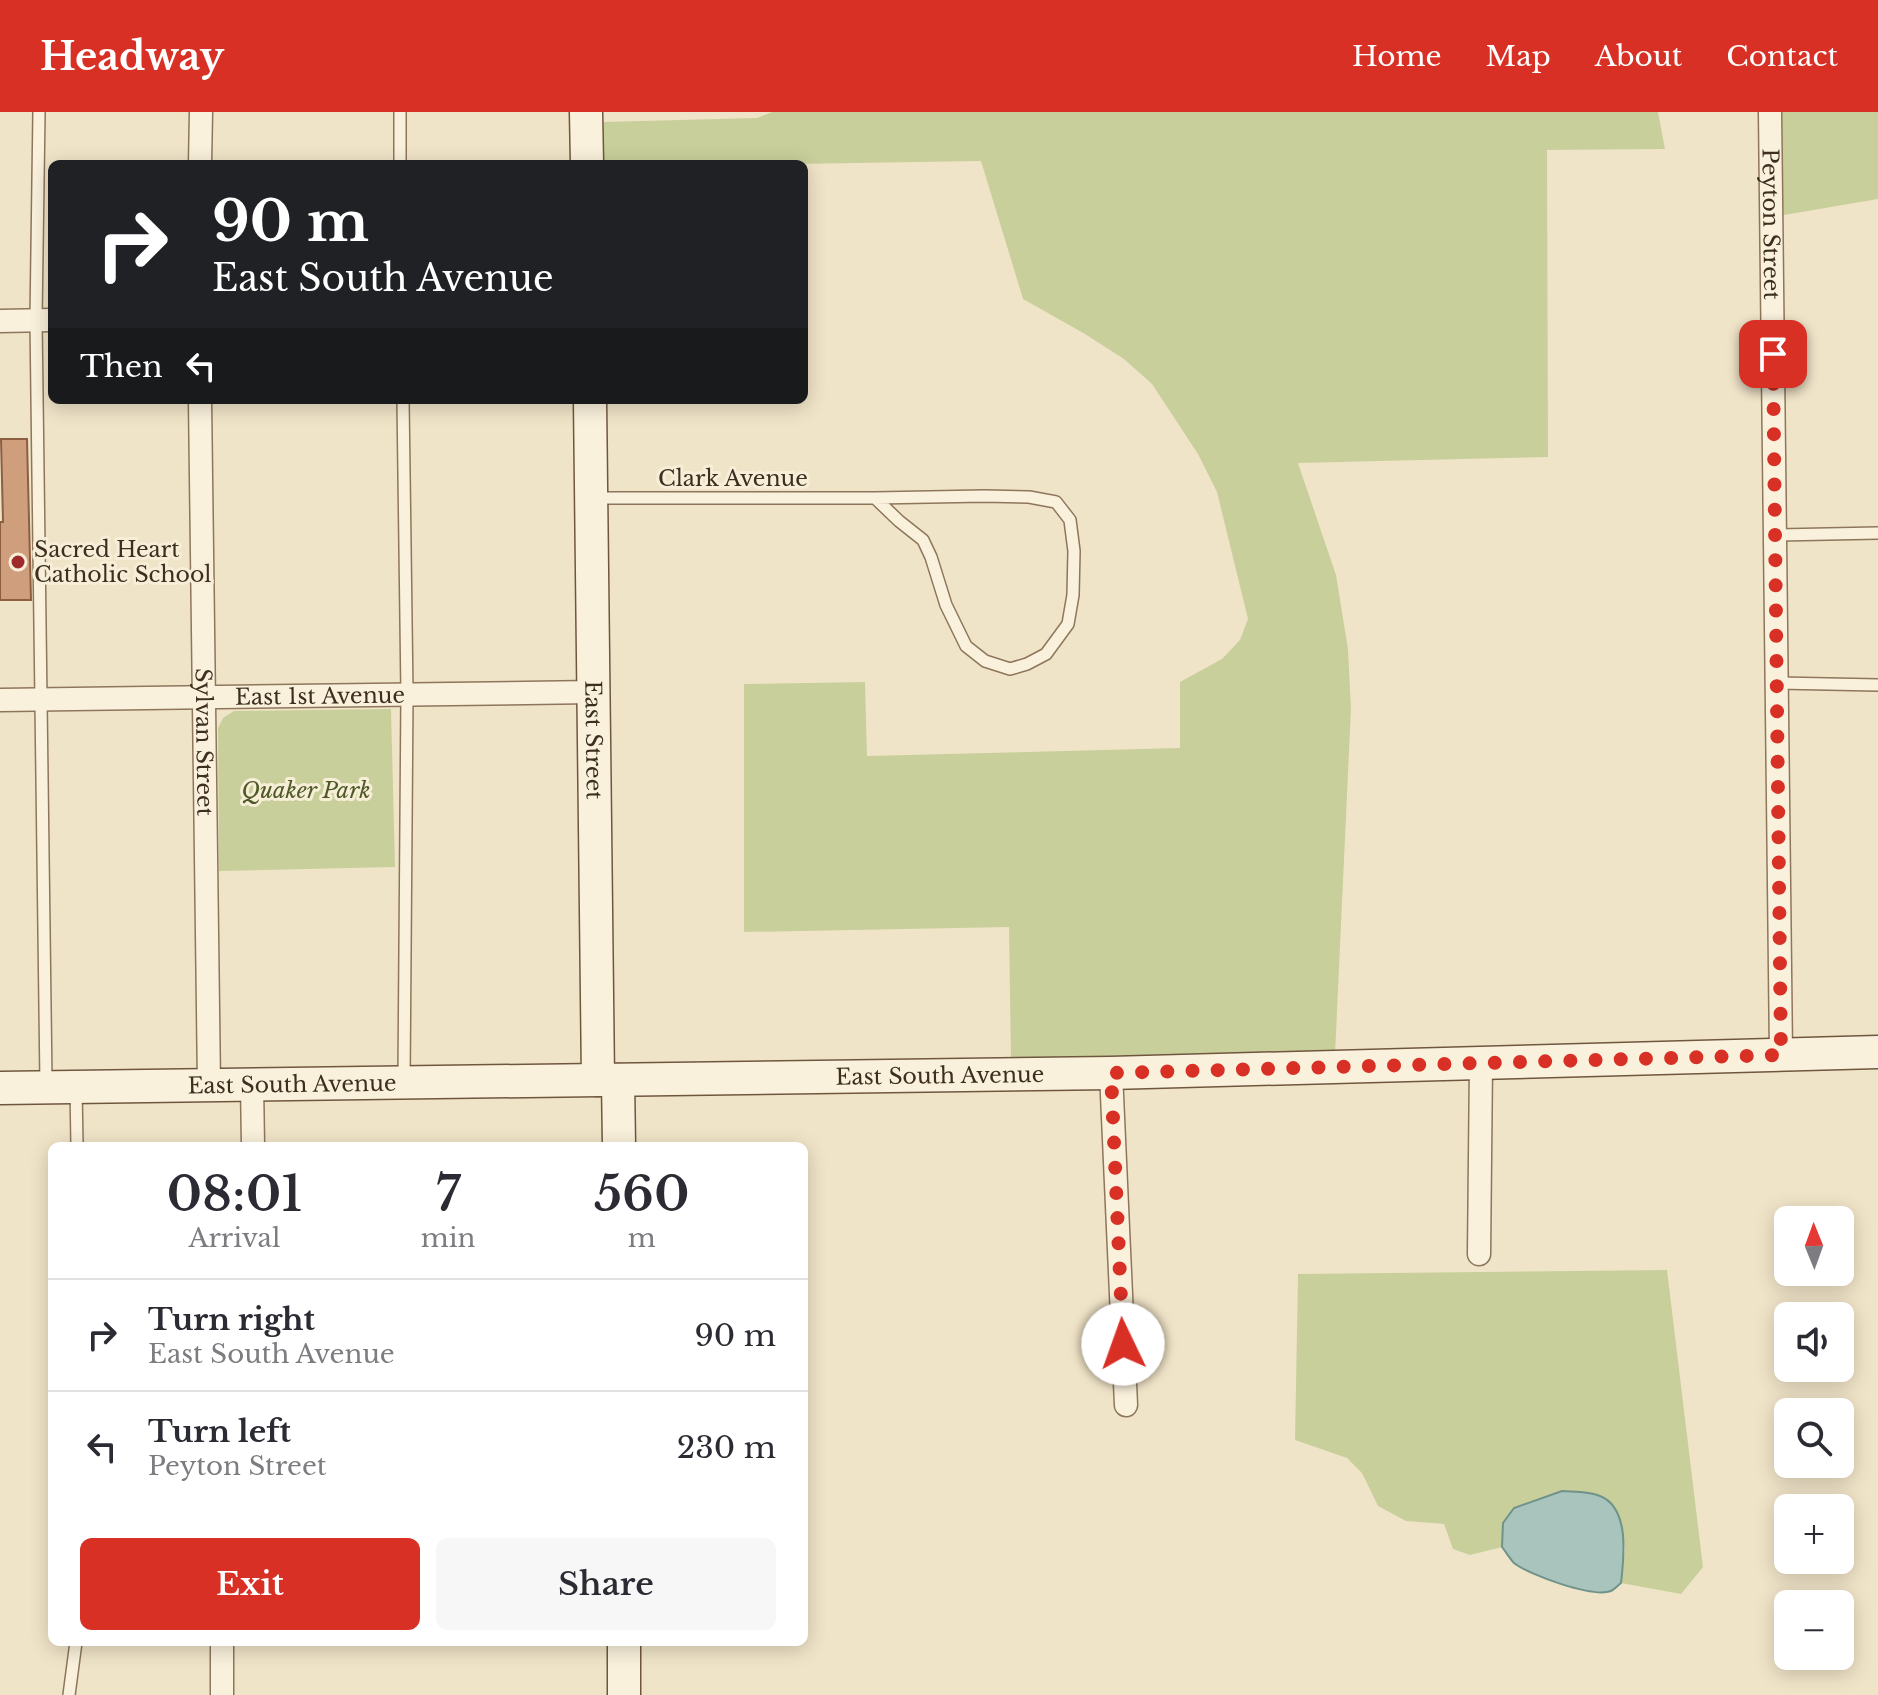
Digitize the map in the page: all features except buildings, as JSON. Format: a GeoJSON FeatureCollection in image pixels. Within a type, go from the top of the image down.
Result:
{"type":"FeatureCollection","features":[{"type":"Feature","properties":{"kind":"street"},"geometry":{"type":"LineString","coordinates":[[200,160],[201,112]]}},
{"type":"Feature","properties":{"kind":"street"},"geometry":{"type":"LineString","coordinates":[[586,112],[587,160]]}},
{"type":"Feature","properties":{"kind":"street","name":"Peyton Street"},"geometry":{"type":"LineString","coordinates":[[1770,112],[1781,1055]]}},
{"type":"Feature","properties":{"kind":"street"},"geometry":{"type":"LineString","coordinates":[[0,321],[44,320]]}},
{"type":"Feature","properties":{"kind":"street","name":"Sylvan Street"},"geometry":{"type":"LineString","coordinates":[[200,404],[209,1085]]}},
{"type":"Feature","properties":{"kind":"street","name":"East Street"},"geometry":{"type":"LineString","coordinates":[[590,404],[594,692],[608,1080],[618,1142]]}},
{"type":"Feature","properties":{"kind":"street","name":"East 1st Avenue"},"geometry":{"type":"LineString","coordinates":[[0,700],[594,692]]}},
{"type":"Feature","properties":{"kind":"street","name":"East South Avenue"},"geometry":{"type":"LineString","coordinates":[[0,1088],[1111,1073],[1878,1052]]}},
{"type":"Feature","properties":{"kind":"street"},"geometry":{"type":"LineString","coordinates":[[1479,1254],[1481,1063]]}},
{"type":"Feature","properties":{"kind":"street"},"geometry":{"type":"LineString","coordinates":[[1111,1073],[1126,1405]]}},
{"type":"Feature","properties":{"kind":"street"},"geometry":{"type":"LineString","coordinates":[[252,1084],[253,1142]]}},
{"type":"Feature","properties":{"kind":"street"},"geometry":{"type":"LineString","coordinates":[[222,1646],[222,1695]]}},
{"type":"Feature","properties":{"kind":"street"},"geometry":{"type":"LineString","coordinates":[[624,1646],[624,1695]]}},
{"type":"Feature","properties":{"kind":"lane"},"geometry":{"type":"LineString","coordinates":[[39,112],[44,320],[41,699],[61,1088],[76,1142]]}},
{"type":"Feature","properties":{"kind":"lane"},"geometry":{"type":"LineString","coordinates":[[400,112],[400,160]]}},
{"type":"Feature","properties":{"kind":"lane"},"geometry":{"type":"LineString","coordinates":[[403,404],[407,694],[404,1083]]}},
{"type":"Feature","properties":{"kind":"lane","name":"Clark Avenue"},"geometry":{"type":"LineString","coordinates":[[591,498],[1029,497],[1056,502],[1070,520],[1074,551],[1073,595],[1068,624],[1046,654],[1010,669],[985,661],[966,646],[946,605],[923,540],[875,498]]}},
{"type":"Feature","properties":{"kind":"lane"},"geometry":{"type":"LineString","coordinates":[[1775,535],[1878,533]]}},
{"type":"Feature","properties":{"kind":"lane"},"geometry":{"type":"LineString","coordinates":[[1777,683],[1878,685]]}},
{"type":"Feature","properties":{"kind":"lane"},"geometry":{"type":"LineString","coordinates":[[69,1695],[75,1646]]}},
{"type":"Feature","properties":{"kind":"green space"},"geometry":{"type":"Polygon","coordinates":[[[772,112],[1658,112],[1665,149],[1547,150],[1548,457],[1298,463],[1336,575],[1348,649],[1351,708],[1335,1055],[1011,1061],[1009,927],[744,932],[744,684],[865,682],[867,756],[1180,748],[1180,682],[1222,659],[1240,640],[1248,619],[1217,492],[1198,454],[1152,384],[1124,359],[1023,299],[981,161],[808,164],[808,160],[602,160],[602,122],[757,118],[772,112]]]}},
{"type":"Feature","properties":{"kind":"green space"},"geometry":{"type":"Polygon","coordinates":[[[1778,112],[1878,112],[1878,199],[1778,216],[1778,112]]]}},
{"type":"Feature","properties":{"kind":"green space","name":"Quaker Park"},"geometry":{"type":"Polygon","coordinates":[[[391,709],[395,867],[219,871],[218,728],[223,718],[234,711],[391,709]]]}},
{"type":"Feature","properties":{"kind":"green space"},"geometry":{"type":"Polygon","coordinates":[[[1667,1270],[1703,1567],[1681,1594],[1621,1583],[1625,1549],[1622,1529],[1503,1523],[1502,1547],[1470,1555],[1453,1549],[1444,1524],[1406,1521],[1378,1506],[1362,1473],[1347,1458],[1295,1440],[1298,1274],[1667,1270]]]}},
{"type":"Feature","properties":{"kind":"water"},"geometry":{"type":"Polygon","coordinates":[[[1562,1491],[1600,1496],[1610,1502],[1616,1511],[1623,1534],[1623,1560],[1621,1583],[1611,1591],[1590,1591],[1547,1579],[1514,1563],[1502,1547],[1503,1523],[1514,1508],[1562,1491]]]}},
{"type":"Feature","properties":{"kind":"place","name":"Sacred Heart Catholic School"},"geometry":{"type":"Point","coordinates":[18,562]}},
{"type":"Feature","properties":{"kind":"route"},"geometry":{"type":"LineString","coordinates":[[1123,1344],[1111,1073],[1781,1055],[1773,354]]}}]}
